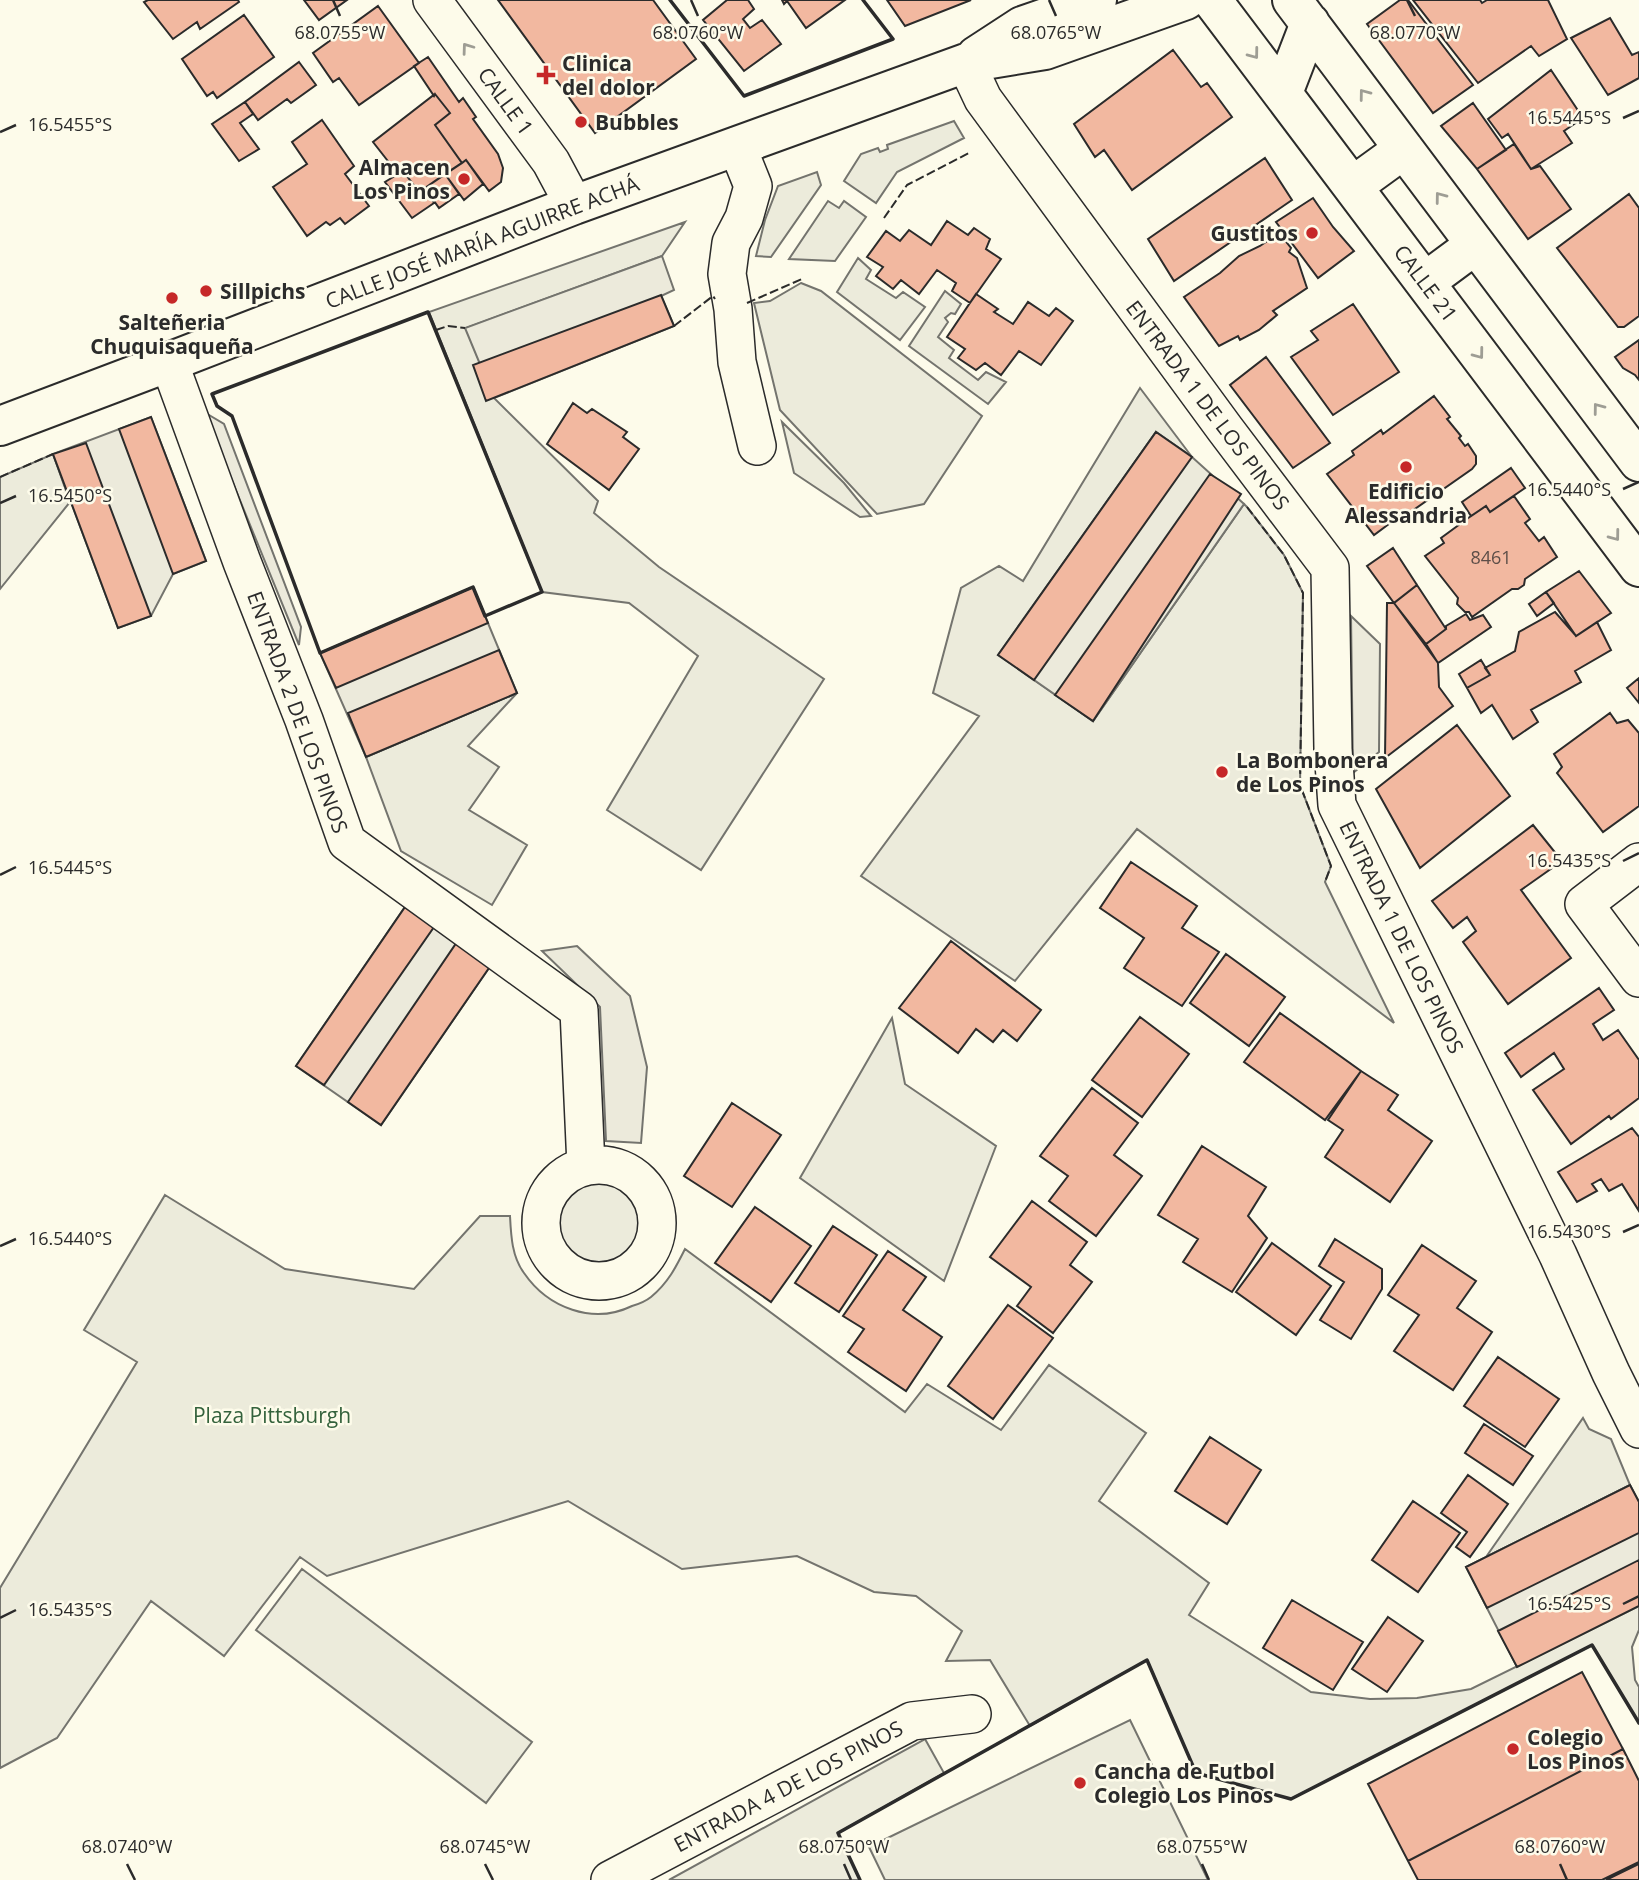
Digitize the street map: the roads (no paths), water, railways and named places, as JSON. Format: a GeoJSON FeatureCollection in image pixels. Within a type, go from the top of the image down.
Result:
{"type":"FeatureCollection","features":[{"type":"Feature","properties":{"kind":"main road","name":"CALLE JOSÉ MARÍA AGUIRRE ACHÁ"},"geometry":{"type":"LineString","coordinates":[[966,63],[1022,26],[1097,0]]}},
{"type":"Feature","properties":{"kind":"main road","name":"CALLE JOSÉ MARÍA AGUIRRE ACHÁ"},"geometry":{"type":"LineString","coordinates":[[0,426],[574,205],[966,63],[1045,50],[1186,0]]}},
{"type":"Feature","properties":{"kind":"main road","name":"CALLE 21"},"geometry":{"type":"LineString","coordinates":[[1212,0],[1639,566]]}},
{"type":"Feature","properties":{"kind":"main road"},"geometry":{"type":"LineString","coordinates":[[1283,93],[1301,12]]}},
{"type":"Feature","properties":{"kind":"main road"},"geometry":{"type":"LineString","coordinates":[[1301,12],[1639,462]]}},
{"type":"Feature","properties":{"kind":"main road"},"geometry":{"type":"LineString","coordinates":[[1353,186],[1404,149]]}},
{"type":"Feature","properties":{"kind":"main road"},"geometry":{"type":"LineString","coordinates":[[1425,282],[1475,245]]}},
{"type":"Feature","properties":{"kind":"street","name":"CALLE 1"},"geometry":{"type":"LineString","coordinates":[[432,0],[551,162],[574,205]]}},
{"type":"Feature","properties":{"kind":"street","name":"ENTRADA 1 DE LOS PINOS"},"geometry":{"type":"LineString","coordinates":[[966,63],[983,99],[1330,568],[1333,749],[1337,806],[1558,1255],[1639,1429]]}},
{"type":"Feature","properties":{"kind":"street"},"geometry":{"type":"LineString","coordinates":[[737,146],[753,186],[744,218],[731,243],[727,274],[737,362],[757,446]]}},
{"type":"Feature","properties":{"kind":"street","name":"ENTRADA 2 DE LOS PINOS"},"geometry":{"type":"LineString","coordinates":[[169,362],[242,562],[304,720],[347,842],[579,1010],[586,1166]]}},
{"type":"Feature","properties":{"kind":"street"},"geometry":{"type":"LineString","coordinates":[[1639,862],[1584,904],[1639,978]]}},
{"type":"Feature","properties":{"kind":"street","name":"ENTRADA 4 DE LOS PINOS"},"geometry":{"type":"LineString","coordinates":[[610,1880],[912,1721],[972,1714]]}},
{"type":"Feature","properties":{"kind":"place","name":"Clinica del dolor"},"geometry":{"type":"Point","coordinates":[546,75]}},
{"type":"Feature","properties":{"kind":"place","name":"Bubbles"},"geometry":{"type":"Point","coordinates":[581,122]}},
{"type":"Feature","properties":{"kind":"place","name":"Almacen Los Pinos"},"geometry":{"type":"Point","coordinates":[464,179]}},
{"type":"Feature","properties":{"kind":"place","name":"Gustitos"},"geometry":{"type":"Point","coordinates":[1312,233]}},
{"type":"Feature","properties":{"kind":"place","name":"Sillpichs"},"geometry":{"type":"Point","coordinates":[206,291]}},
{"type":"Feature","properties":{"kind":"place","name":"Salteñeria Chuquisaqueña"},"geometry":{"type":"Point","coordinates":[172,298]}},
{"type":"Feature","properties":{"kind":"place","name":"Edificio Alessandria"},"geometry":{"type":"Point","coordinates":[1406,467]}},
{"type":"Feature","properties":{"kind":"place","name":"La Bombonera de Los Pinos"},"geometry":{"type":"Point","coordinates":[1222,772]}},
{"type":"Feature","properties":{"kind":"place","name":"Colegio Los Pinos"},"geometry":{"type":"Point","coordinates":[1513,1749]}},
{"type":"Feature","properties":{"kind":"place","name":"Cancha de Futbol Colegio Los Pinos"},"geometry":{"type":"Point","coordinates":[1080,1783]}},
{"type":"Feature","properties":{"kind":"park label","name":"Plaza Pittsburgh"},"geometry":{"type":"Point","coordinates":[272,1415]}}]}
